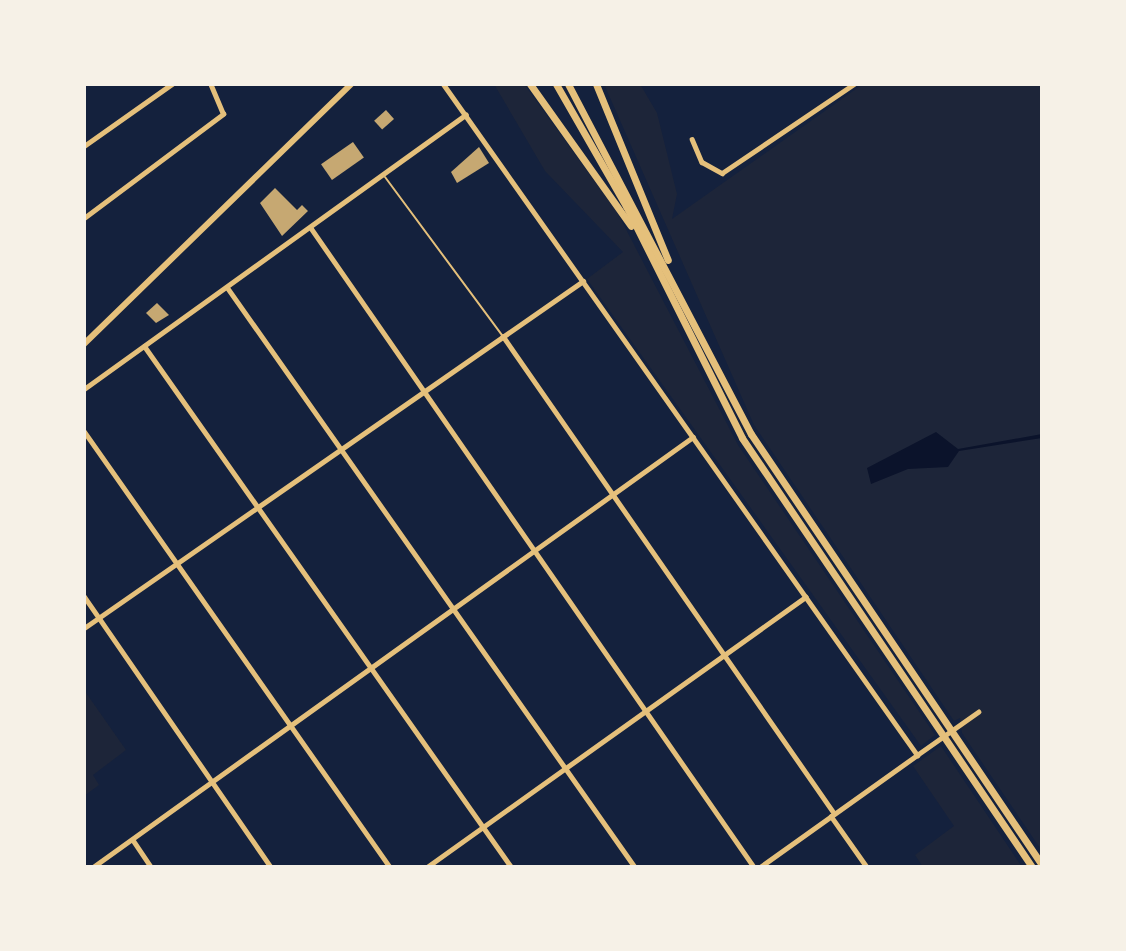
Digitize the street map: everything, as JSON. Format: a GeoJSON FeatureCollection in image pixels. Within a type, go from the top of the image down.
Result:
{"type":"FeatureCollection","features":[{"type":"Feature","properties":{"kind":"highway"},"geometry":{"type":"LineString","coordinates":[[530,84],[652,257]]}},
{"type":"Feature","properties":{"kind":"highway"},"geometry":{"type":"LineString","coordinates":[[556,84],[652,257],[753,456],[1032,867]]}},
{"type":"Feature","properties":{"kind":"highway"},"geometry":{"type":"LineString","coordinates":[[568,84],[756,443],[1042,865]]}},
{"type":"Feature","properties":{"kind":"highway"},"geometry":{"type":"LineString","coordinates":[[596,84],[675,284]]}},
{"type":"Feature","properties":{"kind":"main road"},"geometry":{"type":"LineString","coordinates":[[84,344],[351,84]]}},
{"type":"Feature","properties":{"kind":"street"},"geometry":{"type":"LineString","coordinates":[[84,146],[172,84]]}},
{"type":"Feature","properties":{"kind":"street"},"geometry":{"type":"LineString","coordinates":[[443,84],[917,755]]}},
{"type":"Feature","properties":{"kind":"street"},"geometry":{"type":"LineString","coordinates":[[692,139],[702,162],[722,173],[854,84]]}},
{"type":"Feature","properties":{"kind":"street"},"geometry":{"type":"LineString","coordinates":[[84,218],[223,114],[212,86]]}},
{"type":"Feature","properties":{"kind":"street"},"geometry":{"type":"LineString","coordinates":[[84,389],[466,116]]}},
{"type":"Feature","properties":{"kind":"street"},"geometry":{"type":"LineString","coordinates":[[311,228],[757,867],[978,712]]}},
{"type":"Feature","properties":{"kind":"street"},"geometry":{"type":"LineString","coordinates":[[84,628],[179,565],[583,281]]}},
{"type":"Feature","properties":{"kind":"street"},"geometry":{"type":"LineString","coordinates":[[227,287],[635,867]]}},
{"type":"Feature","properties":{"kind":"street"},"geometry":{"type":"LineString","coordinates":[[503,336],[867,867]]}},
{"type":"Feature","properties":{"kind":"street"},"geometry":{"type":"LineString","coordinates":[[144,346],[374,667],[512,867]]}},
{"type":"Feature","properties":{"kind":"street"},"geometry":{"type":"LineString","coordinates":[[84,431],[390,867]]}},
{"type":"Feature","properties":{"kind":"street"},"geometry":{"type":"LineString","coordinates":[[93,867],[694,436]]}},
{"type":"Feature","properties":{"kind":"street"},"geometry":{"type":"LineString","coordinates":[[84,596],[271,867]]}},
{"type":"Feature","properties":{"kind":"street"},"geometry":{"type":"LineString","coordinates":[[427,867],[806,597]]}},
{"type":"Feature","properties":{"kind":"street"},"geometry":{"type":"LineString","coordinates":[[133,840],[152,867]]}},
{"type":"Feature","properties":{"kind":"lane"},"geometry":{"type":"LineString","coordinates":[[383,175],[503,336]]}},
{"type":"Feature","properties":{"kind":"shaded area"},"geometry":{"type":"Polygon","coordinates":[[[494,84],[524,84],[617,212],[738,445],[935,735],[921,746],[587,279],[623,252],[545,171],[494,84]]]}},
{"type":"Feature","properties":{"kind":"shaded area"},"geometry":{"type":"Polygon","coordinates":[[[604,84],[640,84],[657,113],[677,194],[672,219],[863,84],[1042,84],[1042,851],[962,733],[960,718],[954,721],[754,425],[604,84]]]}},
{"type":"Feature","properties":{"kind":"shaded area"},"geometry":{"type":"Polygon","coordinates":[[[936,432],[958,449],[1042,434],[1042,438],[959,451],[948,467],[908,469],[871,484],[867,468],[936,432]]]}},
{"type":"Feature","properties":{"kind":"shaded area"},"geometry":{"type":"Polygon","coordinates":[[[84,690],[126,750],[93,775],[99,785],[84,796],[84,690]]]}},
{"type":"Feature","properties":{"kind":"shaded area"},"geometry":{"type":"Polygon","coordinates":[[[941,746],[1022,867],[923,867],[915,855],[954,826],[913,766],[941,746]]]}},
{"type":"Feature","properties":{"kind":"building"},"geometry":{"type":"Polygon","coordinates":[[[386,110],[394,119],[382,130],[374,121],[386,110]]]}},
{"type":"Feature","properties":{"kind":"building"},"geometry":{"type":"Polygon","coordinates":[[[353,142],[364,158],[332,180],[321,164],[353,142]]]}},
{"type":"Feature","properties":{"kind":"building"},"geometry":{"type":"Polygon","coordinates":[[[479,147],[489,163],[457,183],[451,172],[479,147]]]}},
{"type":"Feature","properties":{"kind":"building"},"geometry":{"type":"Polygon","coordinates":[[[275,188],[297,210],[302,205],[308,211],[282,236],[260,203],[275,188]]]}},
{"type":"Feature","properties":{"kind":"building"},"geometry":{"type":"Polygon","coordinates":[[[157,303],[169,315],[156,323],[146,313],[157,303]]]}}]}
